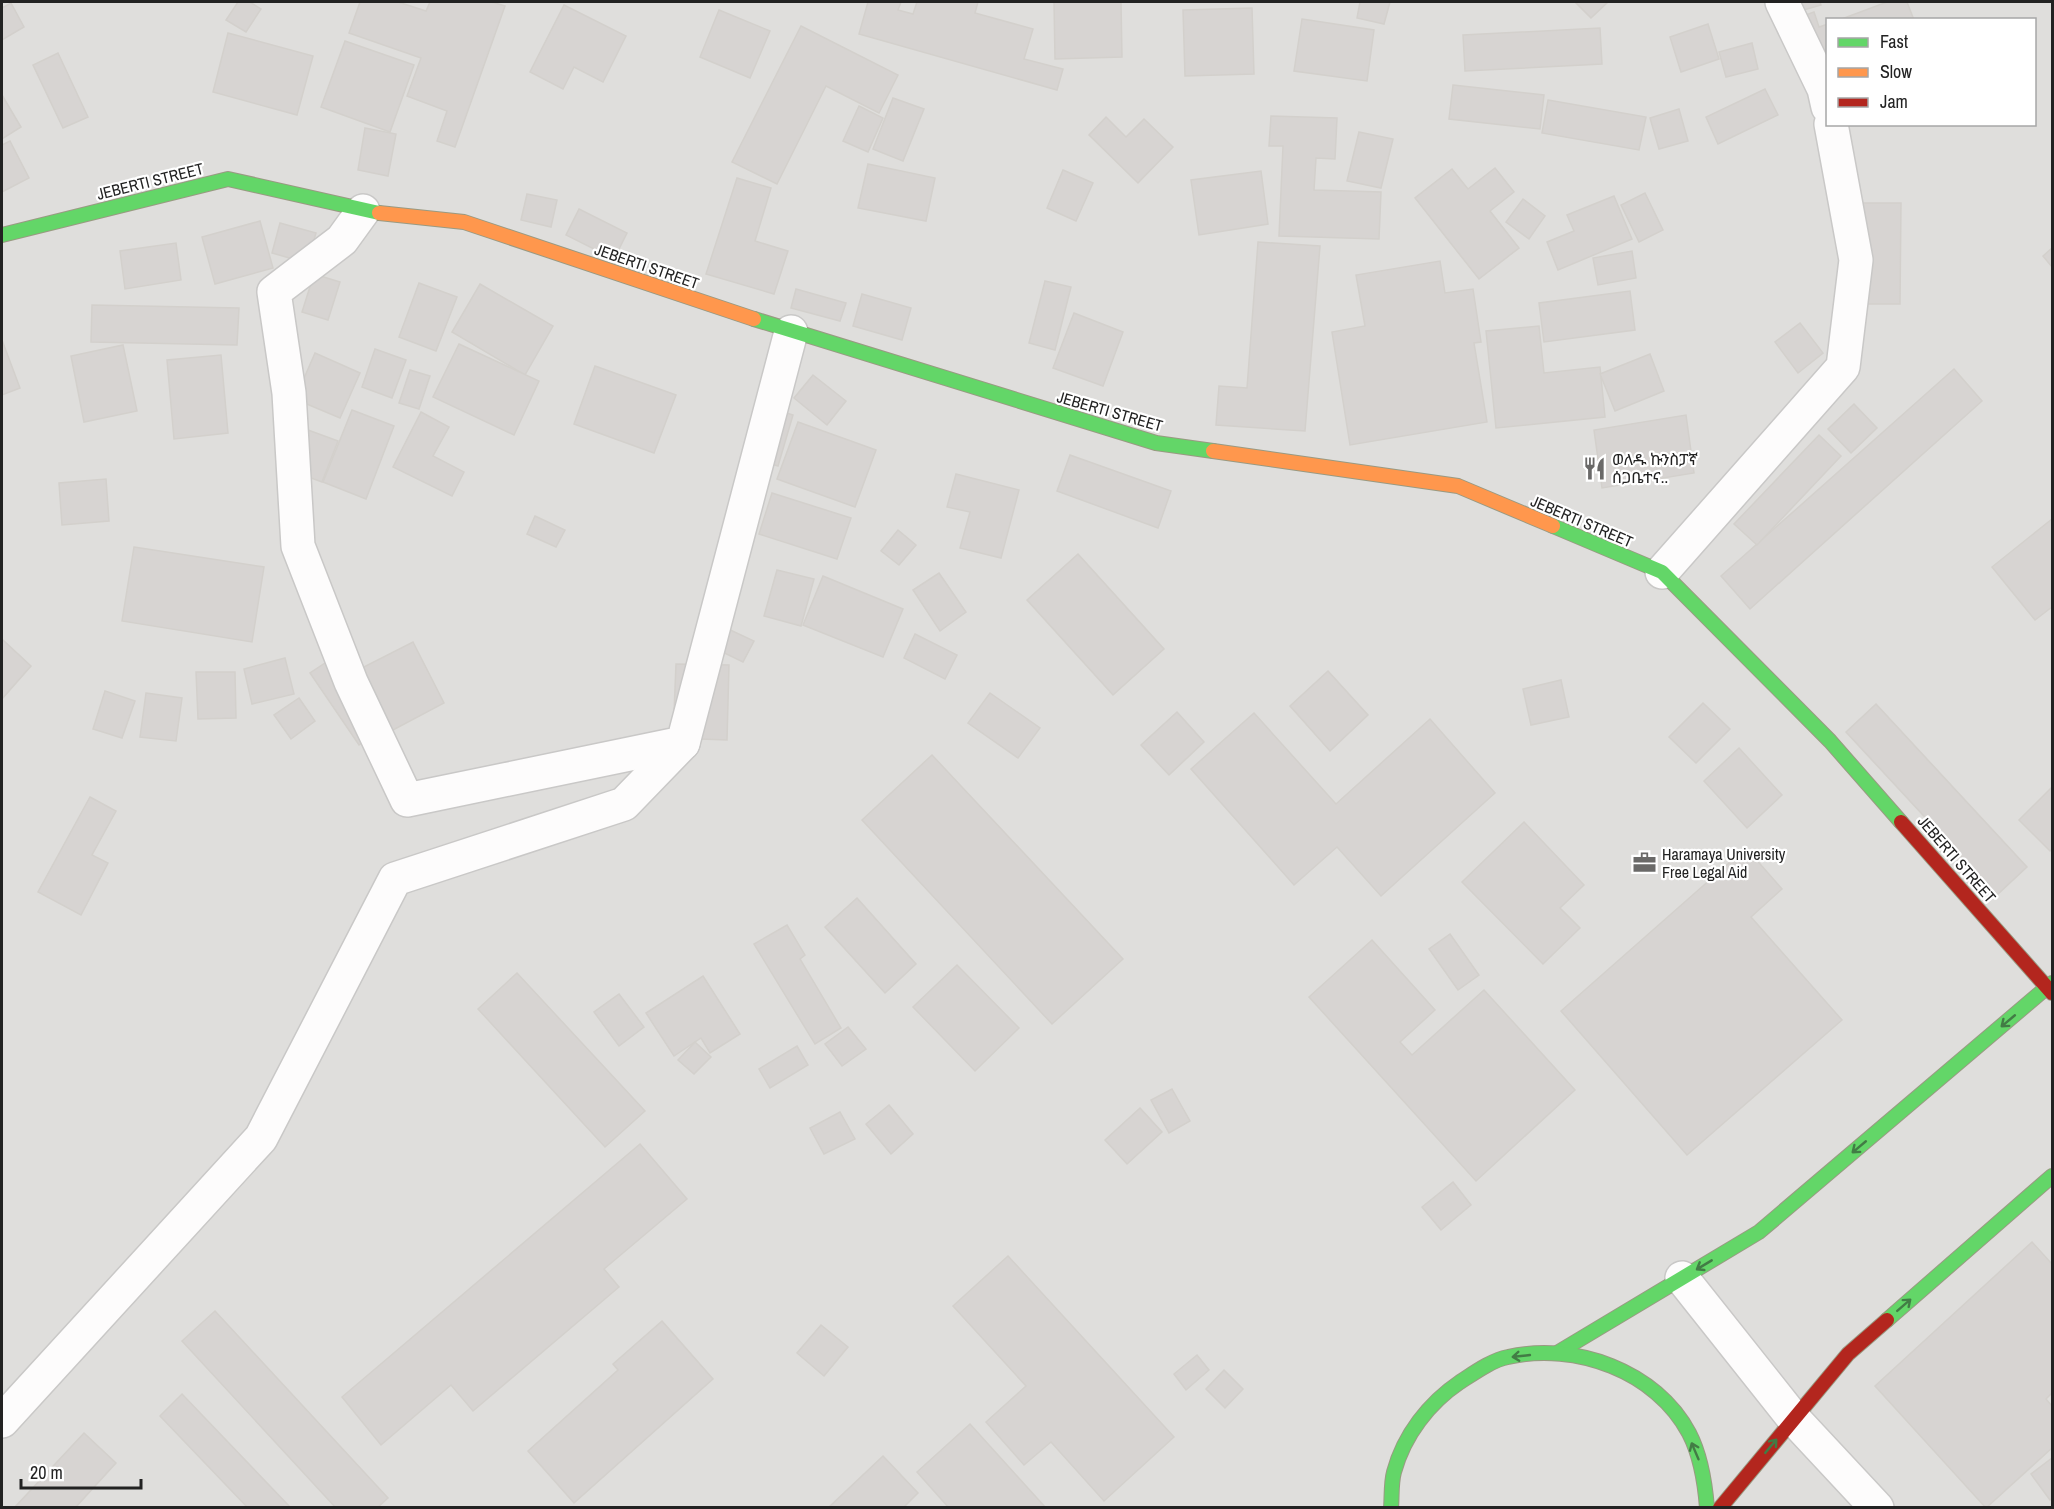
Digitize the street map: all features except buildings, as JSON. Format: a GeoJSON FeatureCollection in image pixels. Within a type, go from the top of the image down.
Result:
{"type":"FeatureCollection","features":[{"type":"Feature","properties":{"kind":"street"},"geometry":{"type":"LineString","coordinates":[[1782,2],[1824,89],[1826,100]]}},
{"type":"Feature","properties":{"kind":"street"},"geometry":{"type":"LineString","coordinates":[[1662,572],[1843,367],[1856,260],[1831,126]]}},
{"type":"Feature","properties":{"kind":"street","name":"JEBERTI STREET"},"geometry":{"type":"LineString","coordinates":[[2,235],[228,179],[363,211],[464,222],[791,332],[1156,443],[1458,486],[1662,572],[1830,741],[2051,988]]}},
{"type":"Feature","properties":{"kind":"street"},"geometry":{"type":"LineString","coordinates":[[363,211],[342,240],[274,292],[289,393],[298,546],[351,682],[407,800],[683,743]]}},
{"type":"Feature","properties":{"kind":"street"},"geometry":{"type":"LineString","coordinates":[[2,1420],[261,1138],[395,879],[624,804],[683,743],[791,332]]}},
{"type":"Feature","properties":{"kind":"street"},"geometry":{"type":"LineString","coordinates":[[1557,1353],[1759,1232],[2051,988]]}},
{"type":"Feature","properties":{"kind":"street"},"geometry":{"type":"LineString","coordinates":[[1720,1508],[1848,1354],[2052,1176]]}},
{"type":"Feature","properties":{"kind":"street"},"geometry":{"type":"LineString","coordinates":[[1682,1278],[1794,1419],[1877,1508]]}},
{"type":"Feature","properties":{"kind":"street"},"geometry":{"type":"LineString","coordinates":[[1380,1490],[1394,1472],[1417,1421],[1456,1381],[1507,1358],[1557,1353],[1606,1363],[1650,1388],[1684,1425],[1704,1471],[1707,1508]]}},
{"type":"Feature","properties":{"kind":"street"},"geometry":{"type":"LineString","coordinates":[[1390,1508],[1394,1472]]}},
{"type":"Feature","properties":{"kind":"shaded area"},"geometry":{"type":"Polygon","coordinates":[[[2,2],[2052,2],[2052,1507],[2,1507],[2,2]]]}},
{"type":"Feature","properties":{"kind":"traffic: fast"},"geometry":{"type":"LineString","coordinates":[[2,235],[228,179],[379,213]]}},
{"type":"Feature","properties":{"kind":"traffic: fast"},"geometry":{"type":"LineString","coordinates":[[754,319],[1156,443],[1213,451]]}},
{"type":"Feature","properties":{"kind":"traffic: fast"},"geometry":{"type":"LineString","coordinates":[[1553,526],[1662,572],[1830,741],[1901,822]]}},
{"type":"Feature","properties":{"kind":"traffic: fast"},"geometry":{"type":"LineString","coordinates":[[1557,1353],[1759,1232],[2052,983]]}},
{"type":"Feature","properties":{"kind":"traffic: fast"},"geometry":{"type":"LineString","coordinates":[[1887,1320],[2052,1176]]}},
{"type":"Feature","properties":{"kind":"traffic: fast"},"geometry":{"type":"LineString","coordinates":[[1391,1508],[1393,1476],[1398,1458],[1411,1433],[1428,1410],[1449,1390],[1489,1364],[1508,1357],[1534,1353],[1586,1358],[1612,1366],[1635,1378],[1656,1393],[1675,1411],[1697,1451],[1702,1469],[1707,1508]]}},
{"type":"Feature","properties":{"kind":"traffic: slow"},"geometry":{"type":"LineString","coordinates":[[379,213],[464,222],[754,319]]}},
{"type":"Feature","properties":{"kind":"traffic: slow"},"geometry":{"type":"LineString","coordinates":[[1213,451],[1458,486],[1553,526]]}},
{"type":"Feature","properties":{"kind":"traffic: jam"},"geometry":{"type":"LineString","coordinates":[[1901,822],[2052,993]]}},
{"type":"Feature","properties":{"kind":"traffic: jam"},"geometry":{"type":"LineString","coordinates":[[1720,1508],[1848,1354],[1887,1320]]}},
{"type":"Feature","properties":{"kind":"place","name":"ወለዱ ኩንስፓኛ ሰጋቤተና.."},"geometry":{"type":"Point","coordinates":[1594,468]}},
{"type":"Feature","properties":{"kind":"place","name":"Haramaya University Free Legal Aid"},"geometry":{"type":"Point","coordinates":[1644,863]}}]}
